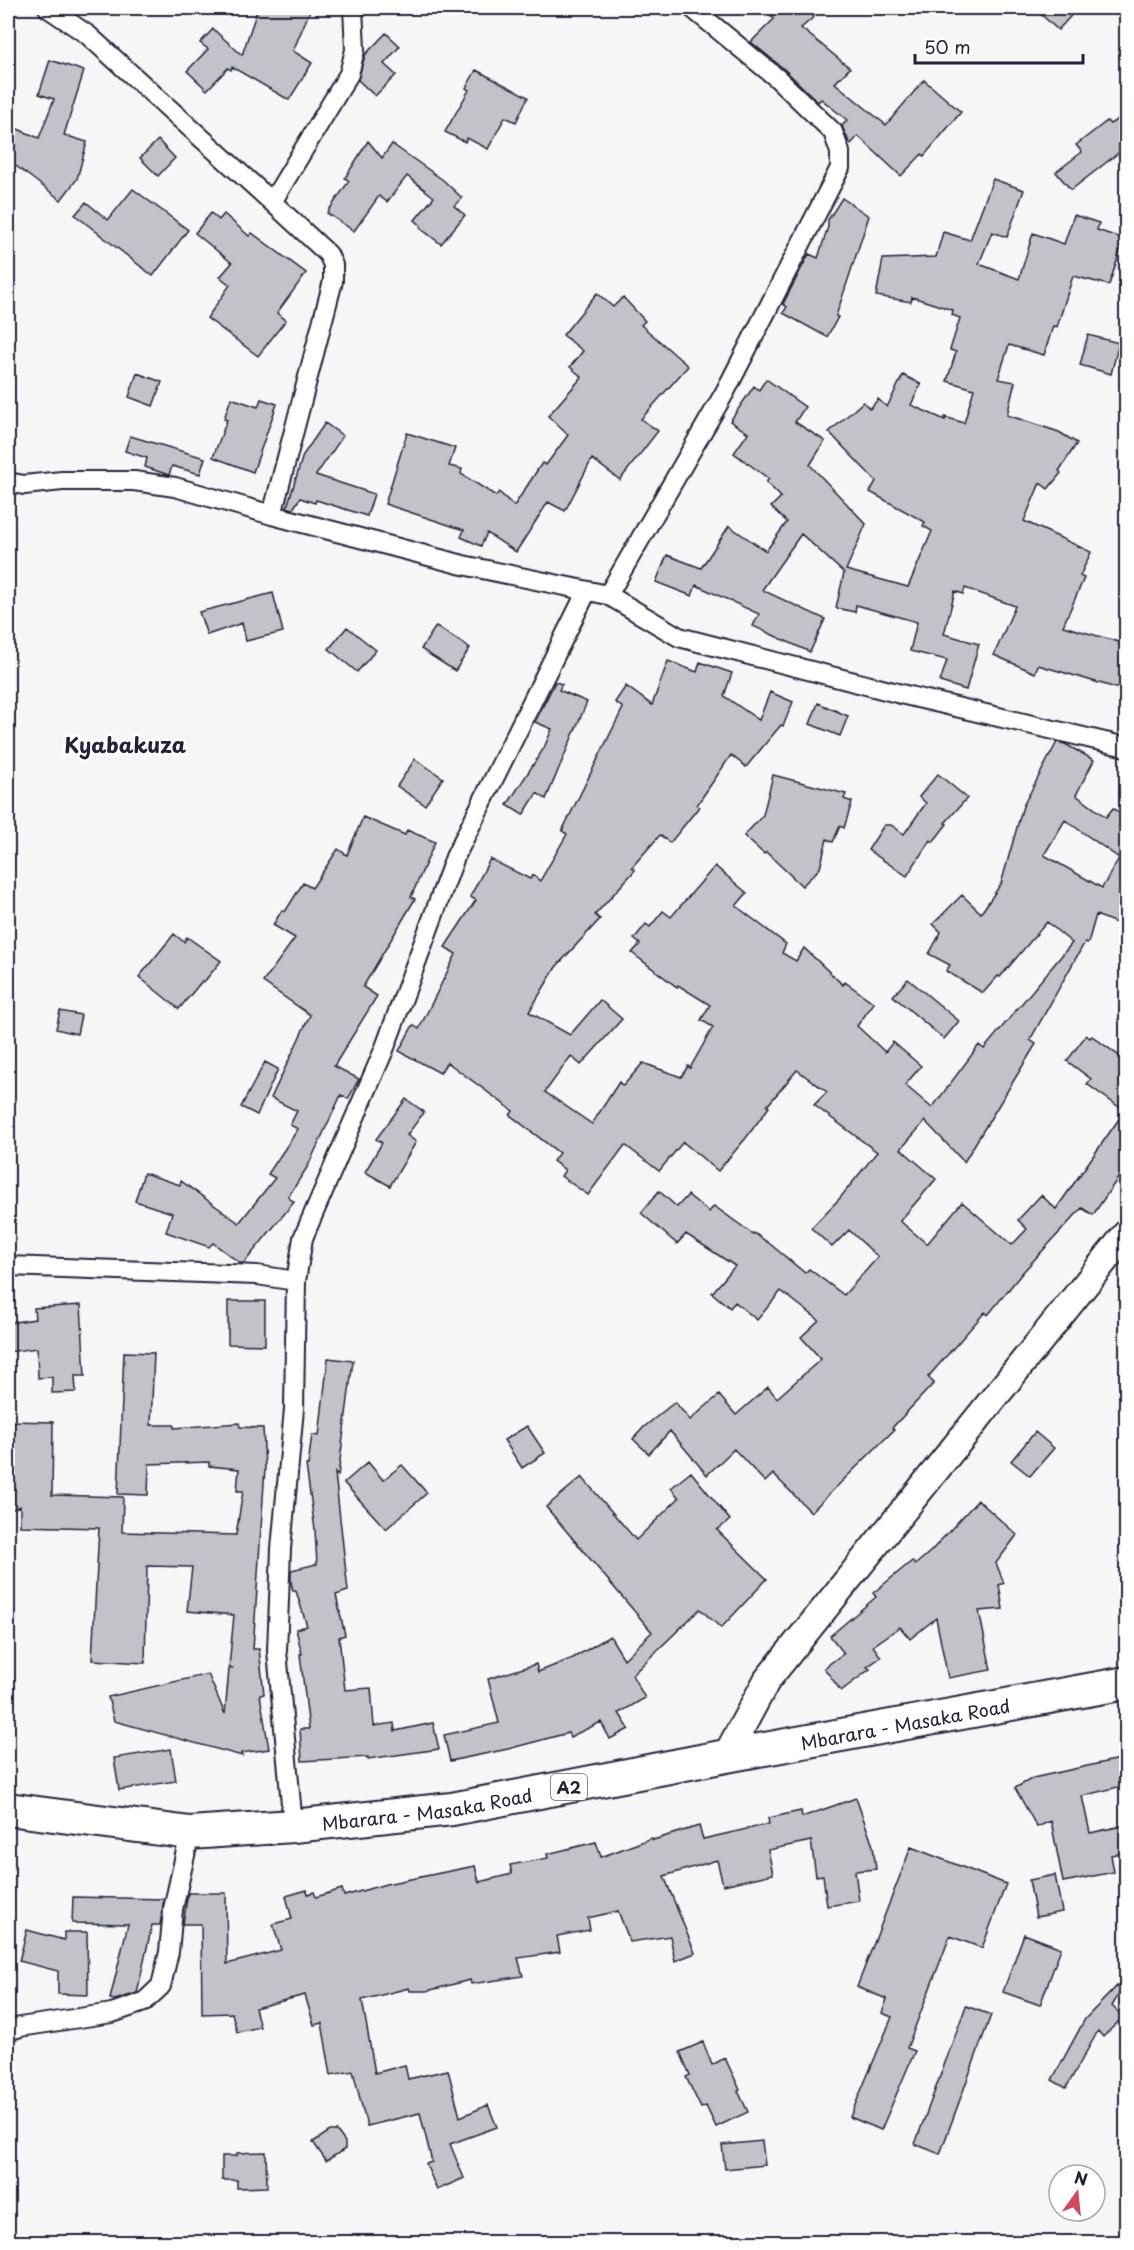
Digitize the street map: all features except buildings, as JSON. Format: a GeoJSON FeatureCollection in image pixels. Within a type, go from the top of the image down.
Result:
{"type":"FeatureCollection","features":[{"type":"Feature","properties":{"kind":"highway","name":"Mbarara - Masaka Road"},"geometry":{"type":"LineString","coordinates":[[8,1809],[190,1833],[293,1826],[452,1809],[1126,1683]]}},
{"type":"Feature","properties":{"kind":"street"},"geometry":{"type":"LineString","coordinates":[[48,8],[88,35],[328,254],[333,265],[333,281],[272,516]]}},
{"type":"Feature","properties":{"kind":"street"},"geometry":{"type":"LineString","coordinates":[[272,202],[349,74],[355,50],[353,8]]}},
{"type":"Feature","properties":{"kind":"street"},"geometry":{"type":"LineString","coordinates":[[608,595],[725,392],[840,168],[840,152],[832,132],[777,78],[692,8]]}},
{"type":"Feature","properties":{"kind":"street"},"geometry":{"type":"LineString","coordinates":[[13,486],[62,482],[134,481],[175,487],[272,516],[463,566],[608,595],[679,637],[905,695],[1126,747]]}},
{"type":"Feature","properties":{"kind":"street"},"geometry":{"type":"LineString","coordinates":[[293,1826],[277,1651],[281,1549],[294,1409],[296,1281],[303,1238],[384,1050],[455,857],[587,591]]}},
{"type":"Feature","properties":{"kind":"street"},"geometry":{"type":"LineString","coordinates":[[726,1756],[767,1680],[1126,1234]]}},
{"type":"Feature","properties":{"kind":"street"},"geometry":{"type":"LineString","coordinates":[[8,1266],[257,1275],[296,1281]]}},
{"type":"Feature","properties":{"kind":"street"},"geometry":{"type":"LineString","coordinates":[[8,2031],[20,2027],[112,2013],[144,2002],[161,1986],[169,1952],[173,1909],[190,1833]]}},
{"type":"Feature","properties":{"kind":"district","name":"Kyabakuza"},"geometry":{"type":"Point","coordinates":[125,744]}}]}
